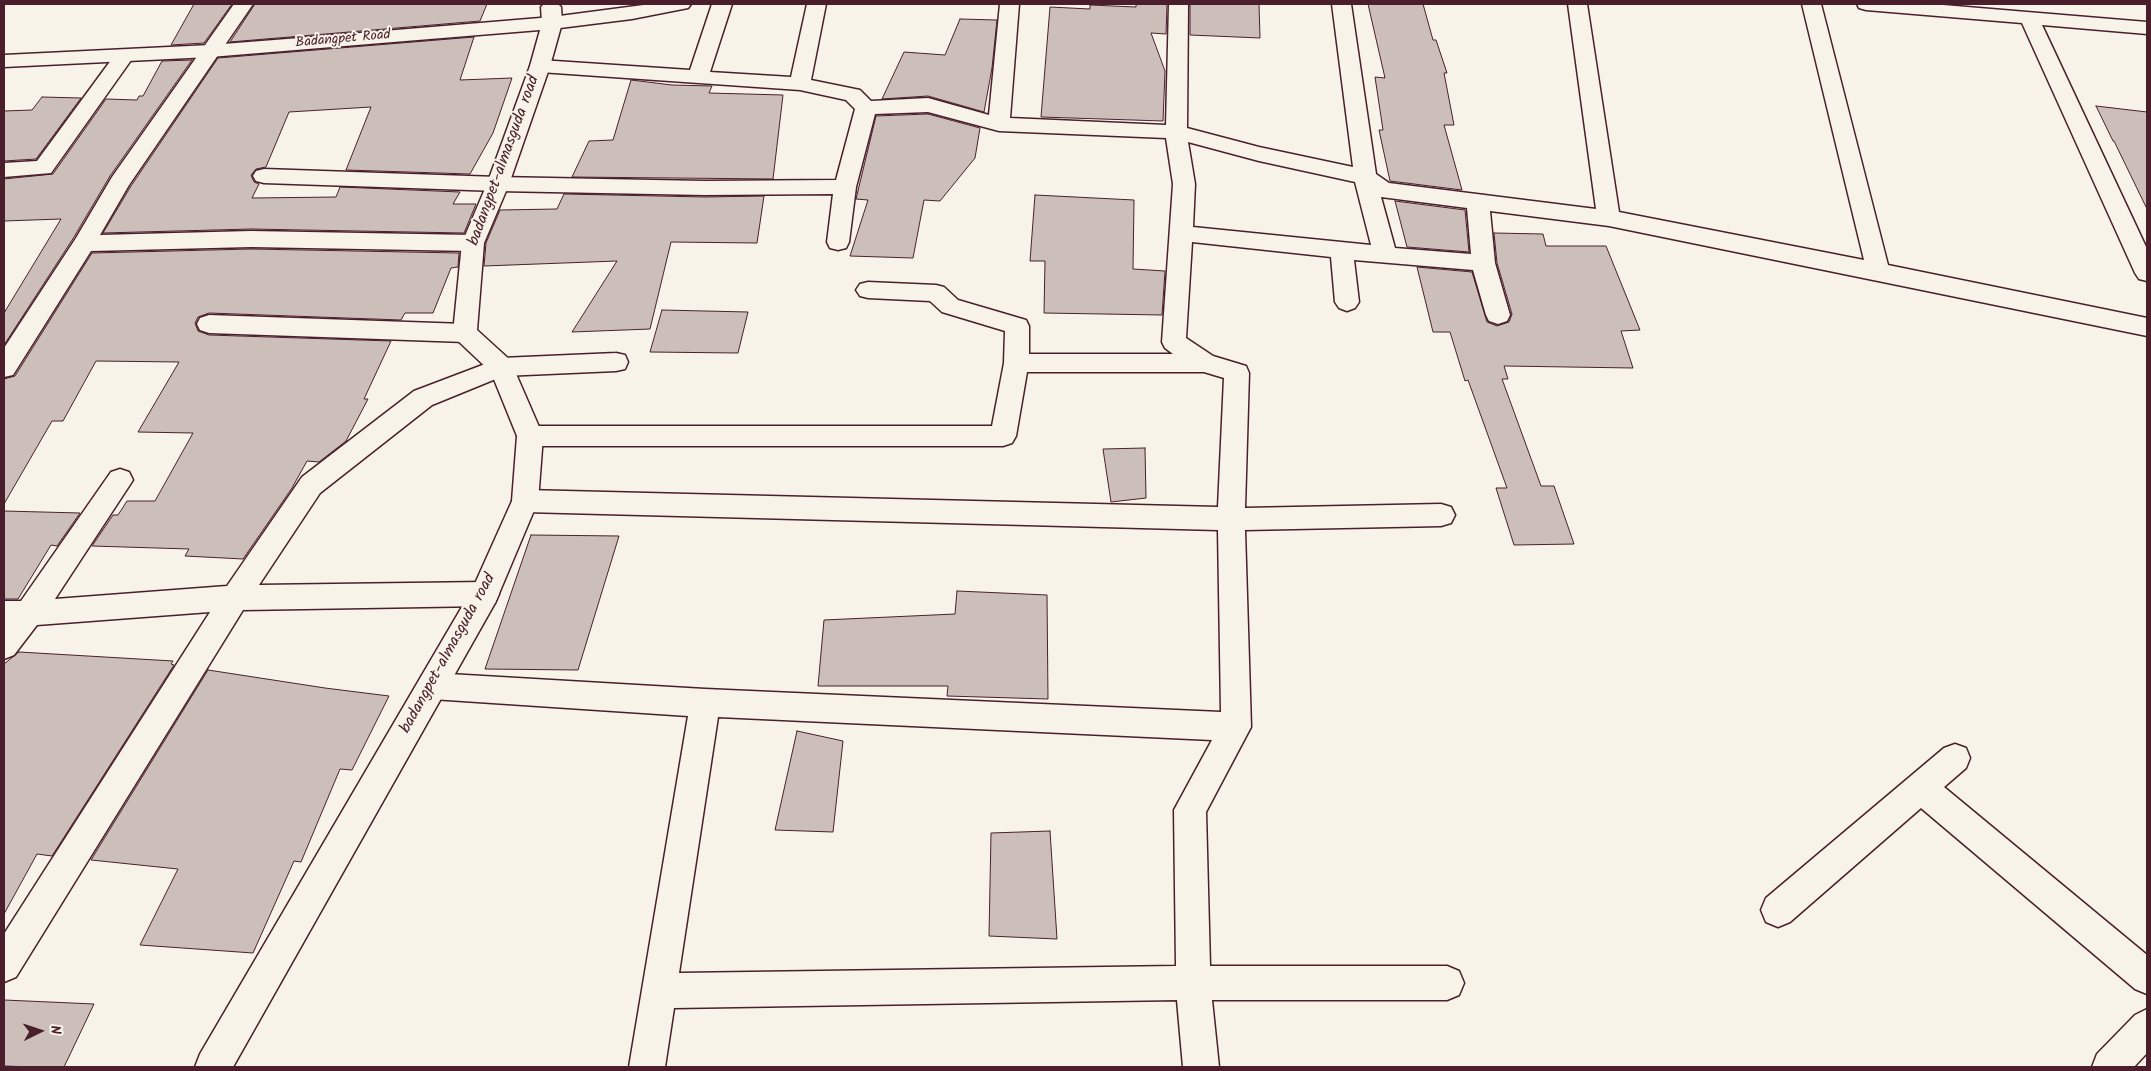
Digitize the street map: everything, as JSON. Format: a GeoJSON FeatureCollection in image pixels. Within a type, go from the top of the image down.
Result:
{"type":"FeatureCollection","features":[{"type":"Feature","properties":{"kind":"street"},"geometry":{"type":"LineString","coordinates":[[4,368],[84,243],[120,182],[243,4]]}},
{"type":"Feature","properties":{"kind":"street","name":"Badangpet Road"},"geometry":{"type":"LineString","coordinates":[[4,61],[124,56],[214,45],[558,11],[632,13],[681,4]]}},
{"type":"Feature","properties":{"kind":"street"},"geometry":{"type":"LineString","coordinates":[[698,77],[722,4]]}},
{"type":"Feature","properties":{"kind":"street"},"geometry":{"type":"LineString","coordinates":[[800,84],[817,4]]}},
{"type":"Feature","properties":{"kind":"street"},"geometry":{"type":"LineString","coordinates":[[999,124],[1010,4]]}},
{"type":"Feature","properties":{"kind":"street"},"geometry":{"type":"LineString","coordinates":[[1179,4],[1176,132],[1184,184],[1174,342],[1204,364]]}},
{"type":"Feature","properties":{"kind":"street"},"geometry":{"type":"LineString","coordinates":[[1342,4],[1365,177],[1385,256]]}},
{"type":"Feature","properties":{"kind":"street"},"geometry":{"type":"LineString","coordinates":[[1578,4],[1608,218]]}},
{"type":"Feature","properties":{"kind":"street"},"geometry":{"type":"LineString","coordinates":[[1812,4],[1878,271]]}},
{"type":"Feature","properties":{"kind":"street"},"geometry":{"type":"LineString","coordinates":[[1866,4],[2147,28]]}},
{"type":"Feature","properties":{"kind":"street","name":"badangpet-almasguda road"},"geometry":{"type":"LineString","coordinates":[[213,1067],[486,594],[525,501],[530,436],[501,367],[465,333],[472,243],[498,184],[558,11]]}},
{"type":"Feature","properties":{"kind":"street"},"geometry":{"type":"LineString","coordinates":[[2029,18],[2147,273]]}},
{"type":"Feature","properties":{"kind":"street","name":"Badangpet Road"},"geometry":{"type":"LineString","coordinates":[[4,49],[214,45]]}},
{"type":"Feature","properties":{"kind":"street"},"geometry":{"type":"LineString","coordinates":[[4,170],[43,168],[124,56]]}},
{"type":"Feature","properties":{"kind":"street"},"geometry":{"type":"LineString","coordinates":[[540,66],[800,84],[853,95],[866,108],[928,106],[999,124],[1176,132],[1259,154],[1365,177],[1383,190],[1608,218],[1878,271],[2147,328]]}},
{"type":"Feature","properties":{"kind":"street"},"geometry":{"type":"LineString","coordinates":[[838,242],[845,187],[866,108]]}},
{"type":"Feature","properties":{"kind":"street"},"geometry":{"type":"LineString","coordinates":[[264,176],[498,184],[705,188],[845,187]]}},
{"type":"Feature","properties":{"kind":"street"},"geometry":{"type":"LineString","coordinates":[[1478,202],[1483,263],[1498,315]]}},
{"type":"Feature","properties":{"kind":"street"},"geometry":{"type":"LineString","coordinates":[[1180,233],[1385,256],[1483,263]]}},
{"type":"Feature","properties":{"kind":"street"},"geometry":{"type":"LineString","coordinates":[[84,243],[250,239],[472,243]]}},
{"type":"Feature","properties":{"kind":"street"},"geometry":{"type":"LineString","coordinates":[[1342,251],[1347,302]]}},
{"type":"Feature","properties":{"kind":"street"},"geometry":{"type":"LineString","coordinates":[[530,436],[1003,436],[1016,363],[1017,326],[950,306],[936,293],[868,290]]}},
{"type":"Feature","properties":{"kind":"street"},"geometry":{"type":"LineString","coordinates":[[208,324],[465,333]]}},
{"type":"Feature","properties":{"kind":"street"},"geometry":{"type":"LineString","coordinates":[[4,965],[235,598],[311,485],[423,398],[501,367],[616,362]]}},
{"type":"Feature","properties":{"kind":"street"},"geometry":{"type":"LineString","coordinates":[[1016,363],[1204,364],[1237,373],[1231,519],[1236,727],[1190,810],[1193,982],[1201,1067]]}},
{"type":"Feature","properties":{"kind":"street"},"geometry":{"type":"LineString","coordinates":[[4,646],[16,613],[120,480]]}},
{"type":"Feature","properties":{"kind":"street"},"geometry":{"type":"LineString","coordinates":[[525,501],[1231,519],[1440,516]]}},
{"type":"Feature","properties":{"kind":"street"},"geometry":{"type":"LineString","coordinates":[[16,613],[235,598],[486,594]]}},
{"type":"Feature","properties":{"kind":"street"},"geometry":{"type":"LineString","coordinates":[[432,686],[705,703],[1236,727]]}},
{"type":"Feature","properties":{"kind":"street"},"geometry":{"type":"LineString","coordinates":[[646,1067],[705,703]]}},
{"type":"Feature","properties":{"kind":"street"},"geometry":{"type":"LineString","coordinates":[[1778,910],[1955,758]]}},
{"type":"Feature","properties":{"kind":"street"},"geometry":{"type":"LineString","coordinates":[[1921,788],[2147,977]]}},
{"type":"Feature","properties":{"kind":"street"},"geometry":{"type":"LineString","coordinates":[[659,991],[1193,982],[1447,983]]}},
{"type":"Feature","properties":{"kind":"street"},"geometry":{"type":"LineString","coordinates":[[2110,1067],[2147,1027]]}},
{"type":"Feature","properties":{"kind":"building"},"geometry":{"type":"Polygon","coordinates":[[[194,4],[232,4],[204,43],[171,45],[194,4]]]}},
{"type":"Feature","properties":{"kind":"building"},"geometry":{"type":"Polygon","coordinates":[[[255,4],[487,4],[480,21],[230,42],[255,4]]]}},
{"type":"Feature","properties":{"kind":"building"},"geometry":{"type":"Polygon","coordinates":[[[1136,4],[1167,4],[1166,34],[1151,33],[1165,71],[1163,121],[1041,117],[1050,7],[1090,9],[1090,5],[1136,7],[1136,4]]]}},
{"type":"Feature","properties":{"kind":"building"},"geometry":{"type":"Polygon","coordinates":[[[1190,4],[1259,4],[1260,38],[1190,35],[1190,4]]]}},
{"type":"Feature","properties":{"kind":"building"},"geometry":{"type":"Polygon","coordinates":[[[1368,4],[1423,4],[1433,40],[1436,40],[1447,73],[1444,73],[1454,125],[1444,125],[1462,190],[1390,181],[1379,130],[1383,130],[1375,77],[1385,78],[1368,4]]]}},
{"type":"Feature","properties":{"kind":"building"},"geometry":{"type":"Polygon","coordinates":[[[960,19],[997,20],[992,68],[984,112],[928,96],[882,99],[904,52],[945,55],[960,19]]]}},
{"type":"Feature","properties":{"kind":"building"},"geometry":{"type":"Polygon","coordinates":[[[474,37],[460,80],[512,78],[493,133],[470,174],[346,170],[371,107],[289,112],[266,167],[256,169],[251,175],[254,182],[259,184],[252,198],[336,197],[340,187],[460,192],[453,204],[476,204],[464,233],[251,229],[103,233],[131,186],[218,58],[474,37]]]}},
{"type":"Feature","properties":{"kind":"building"},"geometry":{"type":"Polygon","coordinates":[[[192,60],[110,176],[74,237],[4,345],[4,313],[61,219],[4,221],[4,179],[53,174],[106,99],[137,100],[139,96],[143,96],[162,61],[192,60]]]}},
{"type":"Feature","properties":{"kind":"building"},"geometry":{"type":"Polygon","coordinates":[[[631,80],[672,85],[712,86],[709,93],[783,95],[773,179],[572,177],[589,141],[613,140],[631,80]]]}},
{"type":"Feature","properties":{"kind":"building"},"geometry":{"type":"Polygon","coordinates":[[[42,97],[81,98],[36,159],[4,161],[4,111],[32,110],[42,97]]]}},
{"type":"Feature","properties":{"kind":"building"},"geometry":{"type":"Polygon","coordinates":[[[2096,106],[2147,112],[2147,209],[2114,141],[2096,106]]]}},
{"type":"Feature","properties":{"kind":"building"},"geometry":{"type":"Polygon","coordinates":[[[928,114],[980,128],[975,158],[940,201],[924,200],[913,258],[850,256],[868,200],[856,199],[876,116],[928,114]]]}},
{"type":"Feature","properties":{"kind":"building"},"geometry":{"type":"Polygon","coordinates":[[[564,194],[705,197],[764,196],[757,243],[671,242],[650,329],[572,332],[617,261],[484,266],[486,243],[500,210],[557,209],[564,194]]]}},
{"type":"Feature","properties":{"kind":"building"},"geometry":{"type":"Polygon","coordinates":[[[1035,195],[1134,200],[1133,269],[1165,271],[1162,315],[1044,313],[1045,261],[1030,261],[1035,195]]]}},
{"type":"Feature","properties":{"kind":"building"},"geometry":{"type":"Polygon","coordinates":[[[1395,201],[1465,210],[1469,252],[1407,247],[1395,201]]]}},
{"type":"Feature","properties":{"kind":"building"},"geometry":{"type":"Polygon","coordinates":[[[1494,233],[1543,234],[1546,246],[1606,246],[1640,330],[1621,331],[1633,368],[1504,366],[1508,379],[1502,379],[1541,486],[1554,486],[1574,544],[1514,545],[1496,488],[1507,488],[1468,380],[1465,381],[1450,332],[1433,332],[1417,267],[1472,272],[1487,322],[1497,326],[1509,322],[1512,314],[1497,263],[1494,233]]]}},
{"type":"Feature","properties":{"kind":"building"},"geometry":{"type":"Polygon","coordinates":[[[251,249],[459,253],[458,267],[451,268],[433,313],[405,313],[401,320],[209,313],[198,317],[195,323],[198,331],[209,335],[391,341],[364,399],[368,399],[346,441],[319,462],[307,461],[292,488],[243,559],[185,556],[189,549],[92,546],[113,515],[118,515],[127,501],[155,501],[193,433],[138,432],[179,362],[96,361],[63,421],[52,421],[4,504],[4,379],[15,376],[92,253],[251,249]]]}},
{"type":"Feature","properties":{"kind":"building"},"geometry":{"type":"Polygon","coordinates":[[[662,310],[748,312],[738,353],[650,352],[662,310]]]}},
{"type":"Feature","properties":{"kind":"building"},"geometry":{"type":"Polygon","coordinates":[[[1145,448],[1146,498],[1111,502],[1103,449],[1145,448]]]}},
{"type":"Feature","properties":{"kind":"building"},"geometry":{"type":"Polygon","coordinates":[[[4,511],[80,513],[57,546],[51,545],[18,599],[4,599],[4,511]]]}},
{"type":"Feature","properties":{"kind":"building"},"geometry":{"type":"Polygon","coordinates":[[[531,535],[619,536],[578,670],[485,669],[531,535]]]}},
{"type":"Feature","properties":{"kind":"building"},"geometry":{"type":"Polygon","coordinates":[[[957,591],[1047,595],[1048,699],[947,696],[948,686],[818,686],[824,620],[955,614],[957,591]]]}},
{"type":"Feature","properties":{"kind":"building"},"geometry":{"type":"Polygon","coordinates":[[[19,652],[173,661],[171,664],[174,665],[52,856],[37,854],[4,914],[4,664],[19,652]]]}},
{"type":"Feature","properties":{"kind":"building"},"geometry":{"type":"Polygon","coordinates":[[[208,670],[389,696],[352,770],[340,769],[301,862],[294,861],[253,953],[140,945],[178,869],[91,860],[208,670]]]}},
{"type":"Feature","properties":{"kind":"building"},"geometry":{"type":"Polygon","coordinates":[[[797,731],[843,741],[833,832],[775,830],[797,731]]]}},
{"type":"Feature","properties":{"kind":"building"},"geometry":{"type":"Polygon","coordinates":[[[1050,831],[1057,939],[989,936],[991,833],[1050,831]]]}},
{"type":"Feature","properties":{"kind":"building"},"geometry":{"type":"Polygon","coordinates":[[[4,1000],[94,1004],[64,1067],[4,1066],[4,1000]]]}}]}
